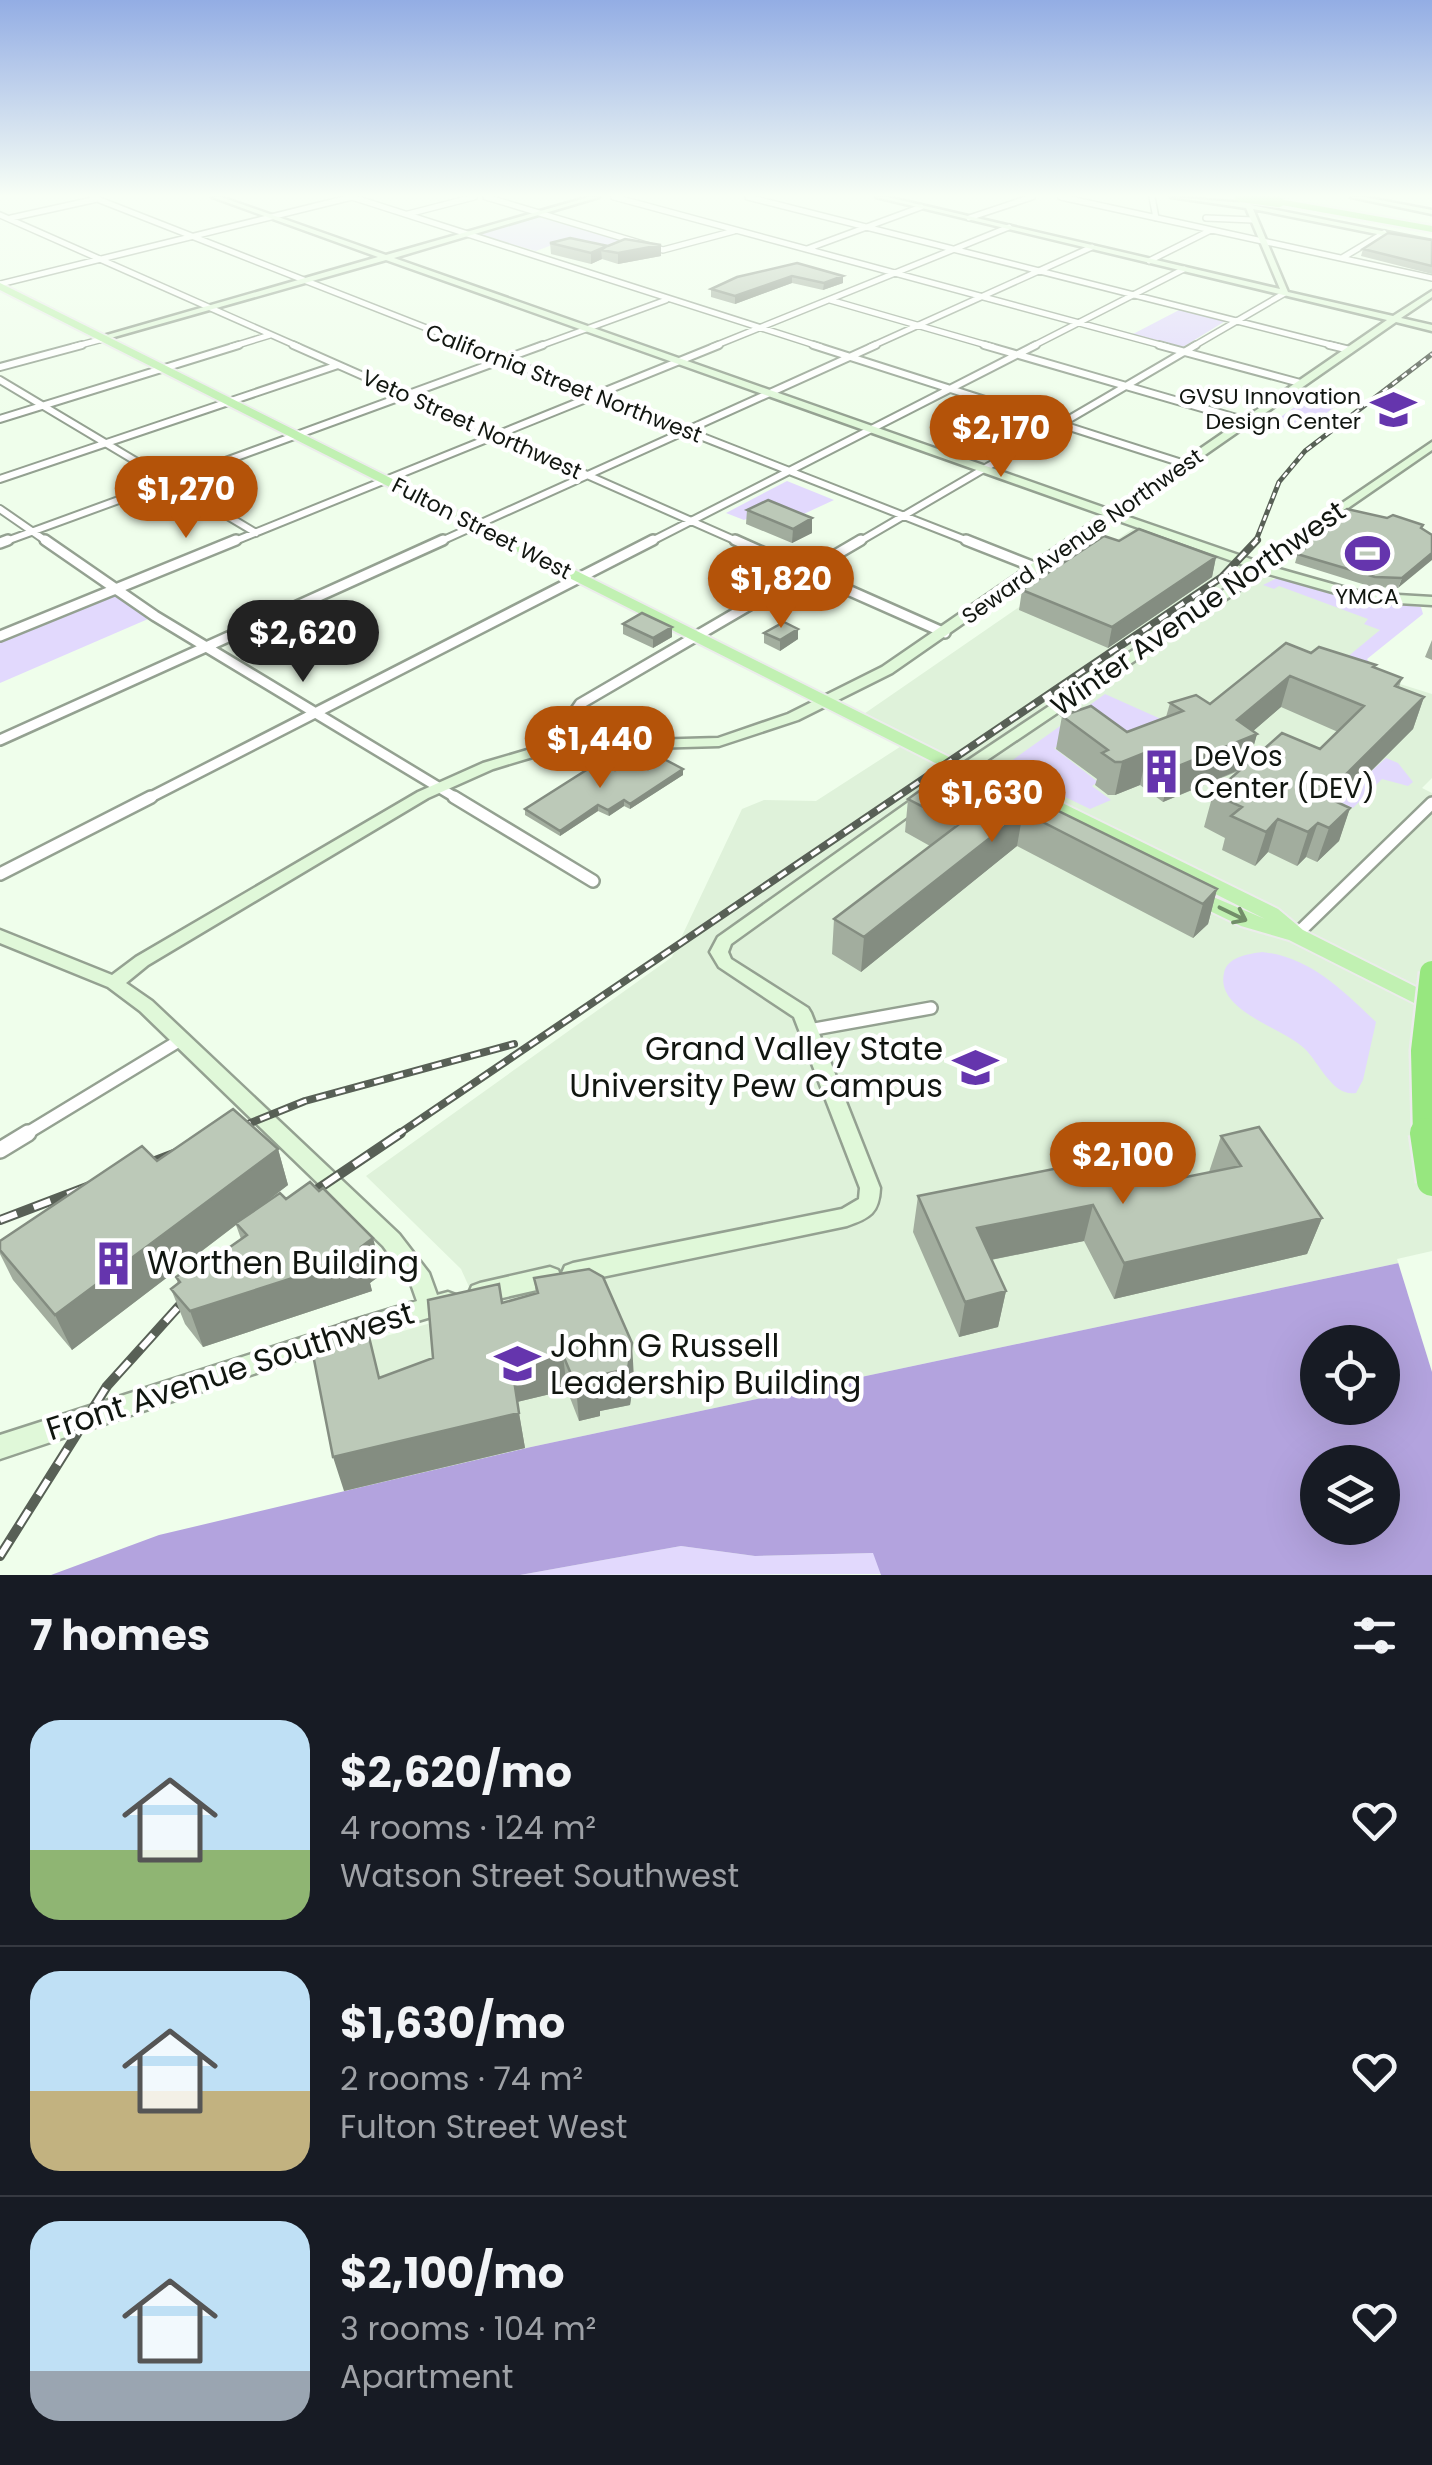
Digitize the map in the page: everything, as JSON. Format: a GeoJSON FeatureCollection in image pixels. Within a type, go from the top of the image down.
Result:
{"type":"FeatureCollection","features":[{"type":"Feature","properties":{"kind":"highway"},"geometry":{"type":"LineString","coordinates":[[1432,973],[1422,1080],[1432,1181]]}},
{"type":"Feature","properties":{"kind":"main road","name":"Fulton Street West"},"geometry":{"type":"LineString","coordinates":[[0,285],[963,770],[975,784],[1248,922],[1296,935],[1432,1004]]}},
{"type":"Feature","properties":{"kind":"street"},"geometry":{"type":"LineString","coordinates":[[0,285],[58,270]]}},
{"type":"Feature","properties":{"kind":"street","name":"Veto Street Northwest"},"geometry":{"type":"LineString","coordinates":[[124,270],[944,633]]}},
{"type":"Feature","properties":{"kind":"street","name":"California Street Northwest"},"geometry":{"type":"LineString","coordinates":[[280,270],[1037,568]]}},
{"type":"Feature","properties":{"kind":"street"},"geometry":{"type":"LineString","coordinates":[[0,368],[338,270]]}},
{"type":"Feature","properties":{"kind":"street"},"geometry":{"type":"LineString","coordinates":[[424,270],[1264,568],[1342,592],[1432,601]]}},
{"type":"Feature","properties":{"kind":"street"},"geometry":{"type":"LineString","coordinates":[[578,270],[1185,464]]}},
{"type":"Feature","properties":{"kind":"street"},"geometry":{"type":"LineString","coordinates":[[887,270],[1300,383]]}},
{"type":"Feature","properties":{"kind":"street"},"geometry":{"type":"LineString","coordinates":[[0,636],[902,270]]}},
{"type":"Feature","properties":{"kind":"street"},"geometry":{"type":"LineString","coordinates":[[0,874],[1181,270]]}},
{"type":"Feature","properties":{"kind":"street"},"geometry":{"type":"LineString","coordinates":[[1190,270],[1432,328]]}},
{"type":"Feature","properties":{"kind":"street"},"geometry":{"type":"LineString","coordinates":[[1275,270],[1285,293]]}},
{"type":"Feature","properties":{"kind":"street"},"geometry":{"type":"LineString","coordinates":[[1398,270],[1432,278]]}},
{"type":"Feature","properties":{"kind":"street"},"geometry":{"type":"LineString","coordinates":[[0,740],[1038,271],[1350,350]]}},
{"type":"Feature","properties":{"kind":"street"},"geometry":{"type":"LineString","coordinates":[[571,718],[580,704],[1285,293]]}},
{"type":"Feature","properties":{"kind":"street","name":"Seward Avenue Northwest"},"geometry":{"type":"LineString","coordinates":[[114,983],[142,961],[438,787],[534,752],[579,746],[719,742],[760,730],[826,702],[944,633],[1432,293]]}},
{"type":"Feature","properties":{"kind":"street"},"geometry":{"type":"LineString","coordinates":[[0,543],[668,300]]}},
{"type":"Feature","properties":{"kind":"street"},"geometry":{"type":"LineString","coordinates":[[830,300],[1247,421]]}},
{"type":"Feature","properties":{"kind":"street"},"geometry":{"type":"LineString","coordinates":[[0,419],[271,335]]}},
{"type":"Feature","properties":{"kind":"street"},"geometry":{"type":"LineString","coordinates":[[0,479],[339,365]]}},
{"type":"Feature","properties":{"kind":"street"},"geometry":{"type":"LineString","coordinates":[[0,380],[256,533]]}},
{"type":"Feature","properties":{"kind":"street","name":"Winter Avenue Northwest"},"geometry":{"type":"LineString","coordinates":[[809,1030],[792,1003],[739,973],[720,957],[720,947],[731,935],[963,770],[1264,568],[1286,546],[1432,445]]}},
{"type":"Feature","properties":{"kind":"street"},"geometry":{"type":"LineString","coordinates":[[0,509],[113,590],[593,881]]}},
{"type":"Feature","properties":{"kind":"street"},"geometry":{"type":"LineString","coordinates":[[1296,935],[1431,803],[1432,792]]}},
{"type":"Feature","properties":{"kind":"street"},"geometry":{"type":"LineString","coordinates":[[0,936],[114,983],[183,1038],[408,1258],[430,1306]]}},
{"type":"Feature","properties":{"kind":"street"},"geometry":{"type":"LineString","coordinates":[[809,1030],[931,1008]]}},
{"type":"Feature","properties":{"kind":"street","name":"Front Avenue Southwest"},"geometry":{"type":"LineString","coordinates":[[0,1447],[430,1306],[538,1279],[855,1216],[868,1204],[870,1188],[809,1030]]}},
{"type":"Feature","properties":{"kind":"street"},"geometry":{"type":"LineString","coordinates":[[0,1150],[183,1038]]}},
{"type":"Feature","properties":{"kind":"shaded area"},"geometry":{"type":"Polygon","coordinates":[[[1183,308],[1227,320],[1183,347],[1133,334],[1183,308]]]}},
{"type":"Feature","properties":{"kind":"shaded area"},"geometry":{"type":"Polygon","coordinates":[[[1314,393],[1343,401],[1300,432],[1271,424],[1314,393]]]}},
{"type":"Feature","properties":{"kind":"shaded area"},"geometry":{"type":"Polygon","coordinates":[[[787,481],[834,500],[795,518],[763,512],[744,520],[726,513],[787,481]]]}},
{"type":"Feature","properties":{"kind":"shaded area","name":"Grand Valley State University Pew Campus"},"geometry":{"type":"Polygon","coordinates":[[[1134,528],[1335,601],[1414,611],[1363,655],[1381,678],[1432,694],[1432,778],[1422,788],[1432,793],[1432,1256],[531,1447],[350,1493],[317,1356],[479,1309],[461,1269],[366,1176],[672,957],[742,809],[764,800],[816,801],[906,743],[858,718],[1134,528]]]}},
{"type":"Feature","properties":{"kind":"shaded area"},"geometry":{"type":"Polygon","coordinates":[[[1277,578],[1352,600],[1421,607],[1423,614],[1367,659],[1381,678],[1340,663],[1380,630],[1364,624],[1368,619],[1279,586],[1274,589],[1263,585],[1277,578]]]}},
{"type":"Feature","properties":{"kind":"shaded area"},"geometry":{"type":"Polygon","coordinates":[[[113,590],[155,616],[0,683],[0,636],[113,590]]]}},
{"type":"Feature","properties":{"kind":"shaded area"},"geometry":{"type":"Polygon","coordinates":[[[1105,694],[1181,728],[1086,737],[1054,748],[1098,782],[1092,786],[1111,800],[1090,809],[1009,770],[1007,764],[1105,694]]]}},
{"type":"Feature","properties":{"kind":"shaded area"},"geometry":{"type":"Polygon","coordinates":[[[1386,758],[1398,763],[1413,782],[1408,786],[1382,779],[1353,808],[1338,801],[1386,758]]]}},
{"type":"Feature","properties":{"kind":"shaded area"},"geometry":{"type":"Polygon","coordinates":[[[1262,952],[1310,968],[1338,987],[1376,1022],[1363,1080],[1356,1093],[1340,1090],[1305,1049],[1230,998],[1224,986],[1229,963],[1262,952]]]}},
{"type":"Feature","properties":{"kind":"shaded area"},"geometry":{"type":"Polygon","coordinates":[[[1432,1256],[1432,1575],[881,1575],[873,1553],[755,1556],[681,1546],[520,1575],[51,1575],[159,1535],[531,1447],[1432,1256]]]}},
{"type":"Feature","properties":{"kind":"shaded area"},"geometry":{"type":"Polygon","coordinates":[[[681,1546],[755,1556],[874,1553],[882,1574],[520,1575],[681,1546]]]}},
{"type":"Feature","properties":{"kind":"pier"},"geometry":{"type":"Polygon","coordinates":[[[1432,1251],[1432,1372],[1397,1259],[1432,1251]]]}},
{"type":"Feature","properties":{"kind":"building"},"geometry":{"type":"Polygon","coordinates":[[[765,270],[824,270],[843,276],[824,283],[792,276],[735,296],[711,289],[765,270]]]}},
{"type":"Feature","properties":{"kind":"building"},"geometry":{"type":"Polygon","coordinates":[[[768,500],[812,518],[793,529],[747,510],[768,500]]]}},
{"type":"Feature","properties":{"kind":"building","name":"YMCA"},"geometry":{"type":"Polygon","coordinates":[[[1347,509],[1387,518],[1393,515],[1423,525],[1421,528],[1432,535],[1432,553],[1402,578],[1375,577],[1297,554],[1307,547],[1301,542],[1347,509]]]}},
{"type":"Feature","properties":{"kind":"building"},"geometry":{"type":"Polygon","coordinates":[[[1139,529],[1216,557],[1112,627],[1022,590],[1104,536],[1119,541],[1139,529]]]}},
{"type":"Feature","properties":{"kind":"building"},"geometry":{"type":"Polygon","coordinates":[[[642,613],[672,627],[653,638],[623,624],[642,613]]]}},
{"type":"Feature","properties":{"kind":"building"},"geometry":{"type":"Polygon","coordinates":[[[784,622],[798,629],[780,640],[764,633],[784,622]]]}},
{"type":"Feature","properties":{"kind":"building"},"geometry":{"type":"Polygon","coordinates":[[[1286,643],[1311,653],[1319,647],[1376,665],[1373,667],[1402,678],[1395,686],[1424,697],[1324,796],[1350,808],[1329,828],[1318,823],[1308,832],[1278,819],[1266,832],[1231,816],[1242,807],[1213,794],[1282,733],[1320,749],[1364,706],[1290,676],[1237,720],[1257,734],[1171,769],[1147,752],[1115,762],[1102,753],[1108,750],[1062,716],[1091,706],[1127,732],[1183,711],[1170,703],[1196,695],[1210,704],[1286,643]]]}},
{"type":"Feature","properties":{"kind":"building"},"geometry":{"type":"Polygon","coordinates":[[[664,759],[683,769],[630,804],[624,800],[608,810],[598,805],[560,831],[525,809],[599,762],[615,770],[632,760],[648,769],[664,759]]]}},
{"type":"Feature","properties":{"kind":"building"},"geometry":{"type":"Polygon","coordinates":[[[959,762],[1217,889],[1203,904],[1023,812],[864,937],[834,919],[958,825],[908,799],[922,789],[931,794],[955,778],[945,773],[959,762]]]}},
{"type":"Feature","properties":{"kind":"building"},"geometry":{"type":"Polygon","coordinates":[[[233,1109],[278,1149],[55,1315],[0,1250],[0,1241],[142,1146],[157,1161],[233,1109]]]}},
{"type":"Feature","properties":{"kind":"building"},"geometry":{"type":"Polygon","coordinates":[[[1259,1127],[1322,1218],[1124,1263],[1093,1205],[977,1228],[1006,1291],[965,1302],[918,1196],[1139,1152],[1156,1183],[1241,1166],[1221,1136],[1259,1127]]]}},
{"type":"Feature","properties":{"kind":"building"},"geometry":{"type":"Polygon","coordinates":[[[310,1182],[319,1191],[323,1188],[373,1238],[361,1247],[364,1255],[190,1311],[171,1289],[180,1282],[176,1277],[196,1263],[200,1268],[247,1235],[236,1223],[280,1193],[286,1199],[310,1182]]]}},
{"type":"Feature","properties":{"kind":"building"},"geometry":{"type":"Polygon","coordinates":[[[589,1269],[603,1277],[632,1343],[628,1369],[596,1376],[597,1381],[576,1386],[563,1355],[512,1367],[519,1413],[333,1457],[309,1334],[364,1316],[379,1378],[433,1358],[428,1300],[499,1284],[502,1303],[538,1293],[534,1278],[589,1269]]]}},
{"type":"Feature","properties":{"kind":"railway"},"geometry":{"type":"LineString","coordinates":[[1256,541],[1279,482],[1305,451],[1432,354]]}},
{"type":"Feature","properties":{"kind":"railway"},"geometry":{"type":"LineString","coordinates":[[397,1135],[1222,577],[1256,541]]}},
{"type":"Feature","properties":{"kind":"railway"},"geometry":{"type":"LineString","coordinates":[[223,1134],[305,1101],[514,1044]]}},
{"type":"Feature","properties":{"kind":"railway"},"geometry":{"type":"LineString","coordinates":[[294,1205],[401,1133]]}},
{"type":"Feature","properties":{"kind":"railway"},"geometry":{"type":"LineString","coordinates":[[0,1220],[187,1149]]}},
{"type":"Feature","properties":{"kind":"railway"},"geometry":{"type":"LineString","coordinates":[[0,1556],[107,1386],[198,1285]]}},
{"type":"Feature","properties":{"kind":"place","name":"GVSU Innovation Design Center"},"geometry":{"type":"Point","coordinates":[1394,409]}},
{"type":"Feature","properties":{"kind":"place","name":"YMCA"},"geometry":{"type":"Point","coordinates":[1367,554]}},
{"type":"Feature","properties":{"kind":"place","name":"DeVos Center (DEV)"},"geometry":{"type":"Point","coordinates":[1161,772]}},
{"type":"Feature","properties":{"kind":"place","name":"Grand Valley State University Pew Campus"},"geometry":{"type":"Point","coordinates":[976,1067]}},
{"type":"Feature","properties":{"kind":"place","name":"Worthen Building"},"geometry":{"type":"Point","coordinates":[114,1263]}},
{"type":"Feature","properties":{"kind":"place","name":"John G Russell Leadership Building"},"geometry":{"type":"Point","coordinates":[517,1364]}}]}
